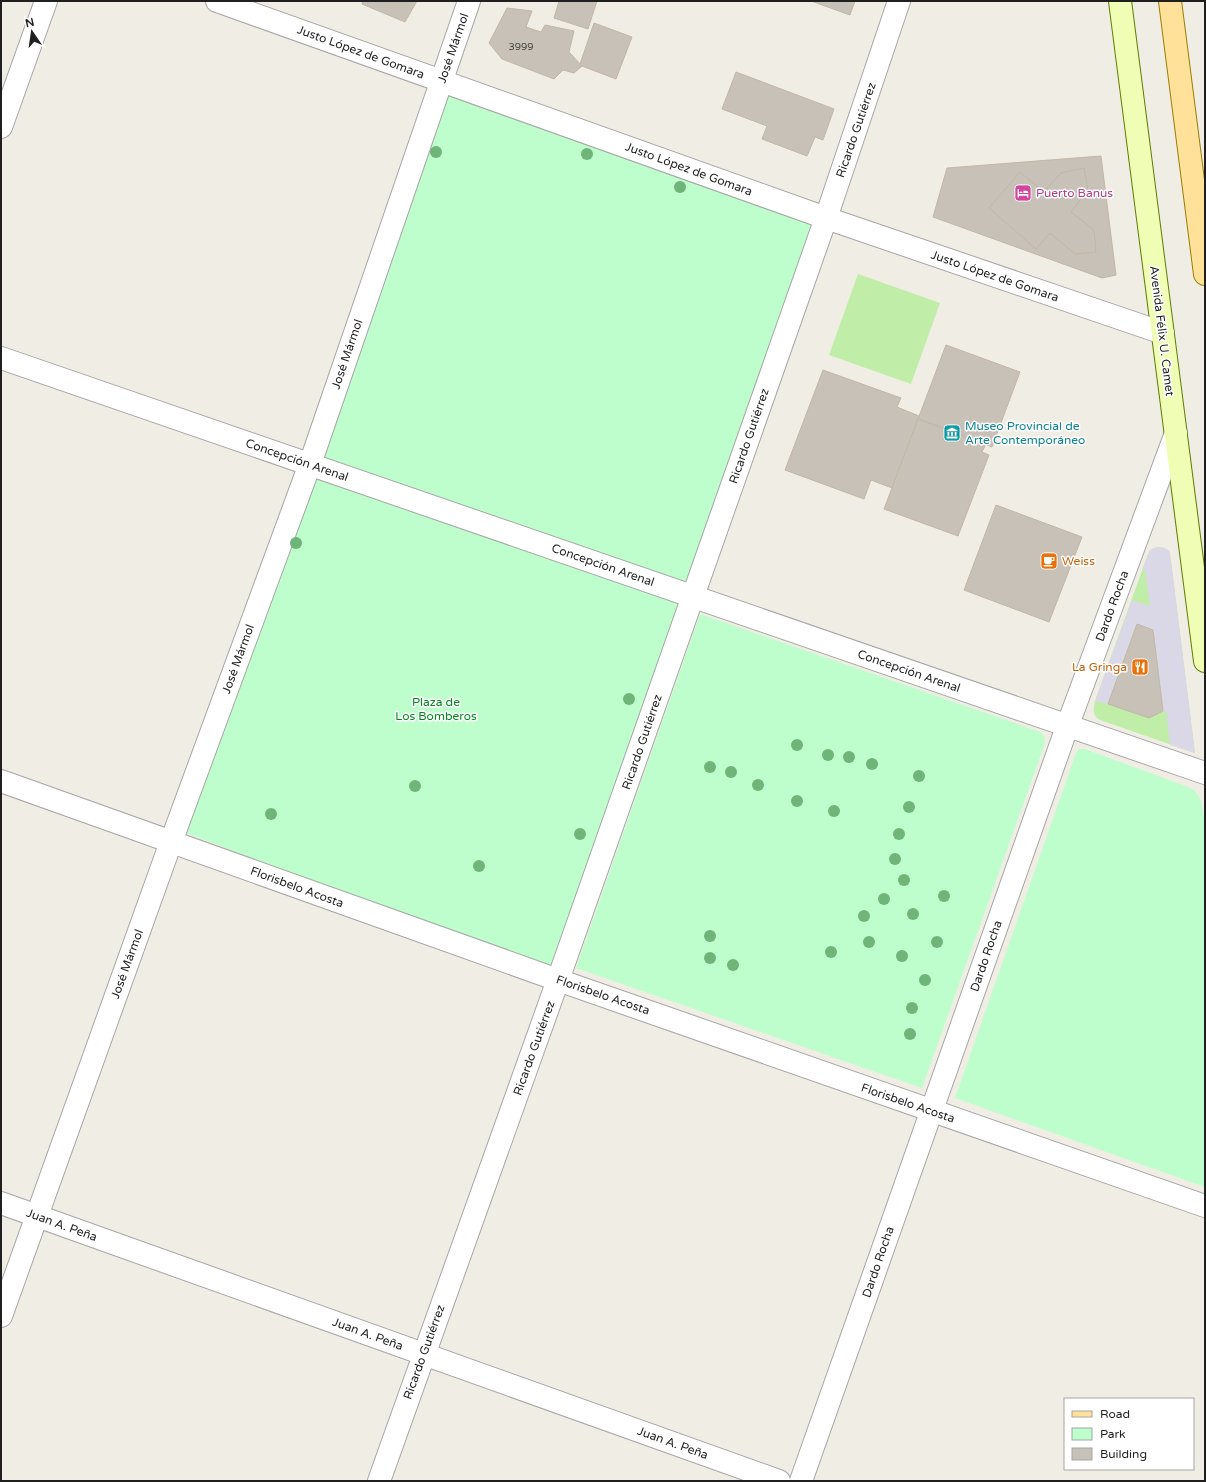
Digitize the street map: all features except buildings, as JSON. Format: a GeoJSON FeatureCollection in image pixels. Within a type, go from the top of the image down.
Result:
{"type":"FeatureCollection","features":[{"type":"Feature","properties":{"kind":"main road","name":"Avenida Félix U. Camet"},"geometry":{"type":"LineString","coordinates":[[1120,1],[1205,661]]}},
{"type":"Feature","properties":{"kind":"main road"},"geometry":{"type":"LineString","coordinates":[[1170,1],[1205,274]]}},
{"type":"Feature","properties":{"kind":"street"},"geometry":{"type":"LineString","coordinates":[[1,127],[46,1]]}},
{"type":"Feature","properties":{"kind":"street","name":"Justo López de Gomara"},"geometry":{"type":"LineString","coordinates":[[217,1],[826,218],[1163,333]]}},
{"type":"Feature","properties":{"kind":"street","name":"José Mármol"},"geometry":{"type":"LineString","coordinates":[[1,1316],[171,842],[310,464],[469,1]]}},
{"type":"Feature","properties":{"kind":"street","name":"Ricardo Gutiérrez"},"geometry":{"type":"LineString","coordinates":[[379,1481],[423,1354],[558,980],[826,218],[899,1]]}},
{"type":"Feature","properties":{"kind":"street","name":"Concepción Arenal"},"geometry":{"type":"LineString","coordinates":[[1,358],[693,596],[1067,727],[1205,773]]}},
{"type":"Feature","properties":{"kind":"street","name":"Dardo Rocha"},"geometry":{"type":"LineString","coordinates":[[801,1481],[1067,727],[1176,433]]}},
{"type":"Feature","properties":{"kind":"street","name":"Florisbelo Acosta"},"geometry":{"type":"LineString","coordinates":[[1,781],[558,980],[1205,1206]]}},
{"type":"Feature","properties":{"kind":"street","name":"Juan A. Peña"},"geometry":{"type":"LineString","coordinates":[[1,1203],[779,1481]]}},
{"type":"Feature","properties":{"kind":"green space","name":"Plaza de Los Bomberos"},"geometry":{"type":"Polygon","coordinates":[[[444,92],[818,222],[552,972],[181,831],[444,92]]]}},
{"type":"Feature","properties":{"kind":"green space"},"geometry":{"type":"Polygon","coordinates":[[[858,274],[940,303],[911,384],[829,355],[858,274]]]}},
{"type":"Feature","properties":{"kind":"green space"},"geometry":{"type":"Polygon","coordinates":[[[1157,547],[1165,548],[1170,553],[1195,753],[1100,720],[1094,714],[1095,701],[1148,554],[1150,550],[1157,547]]]}},
{"type":"Feature","properties":{"kind":"green space"},"geometry":{"type":"Polygon","coordinates":[[[700,614],[1040,732],[1045,737],[1044,746],[922,1088],[576,968],[700,614]]]}},
{"type":"Feature","properties":{"kind":"green space"},"geometry":{"type":"Polygon","coordinates":[[[1079,749],[1085,749],[1188,787],[1197,794],[1202,804],[1205,827],[1205,1187],[955,1098],[1076,753],[1079,749]]]}},
{"type":"Feature","properties":{"kind":"shaded area"},"geometry":{"type":"Polygon","coordinates":[[[1157,547],[1164,548],[1170,553],[1195,753],[1170,745],[1166,711],[1163,711],[1153,630],[1137,624],[1108,704],[1095,701],[1132,600],[1150,606],[1145,570],[1143,567],[1150,550],[1157,547]]]}},
{"type":"Feature","properties":{"kind":"place","name":"Puerto Banus"},"geometry":{"type":"Point","coordinates":[1023,193]}},
{"type":"Feature","properties":{"kind":"place","name":"Museo Provincial de Arte Contemporáneo"},"geometry":{"type":"Point","coordinates":[952,433]}},
{"type":"Feature","properties":{"kind":"place","name":"Weiss"},"geometry":{"type":"Point","coordinates":[1049,561]}},
{"type":"Feature","properties":{"kind":"place","name":"La Gringa"},"geometry":{"type":"Point","coordinates":[1140,667]}}]}
